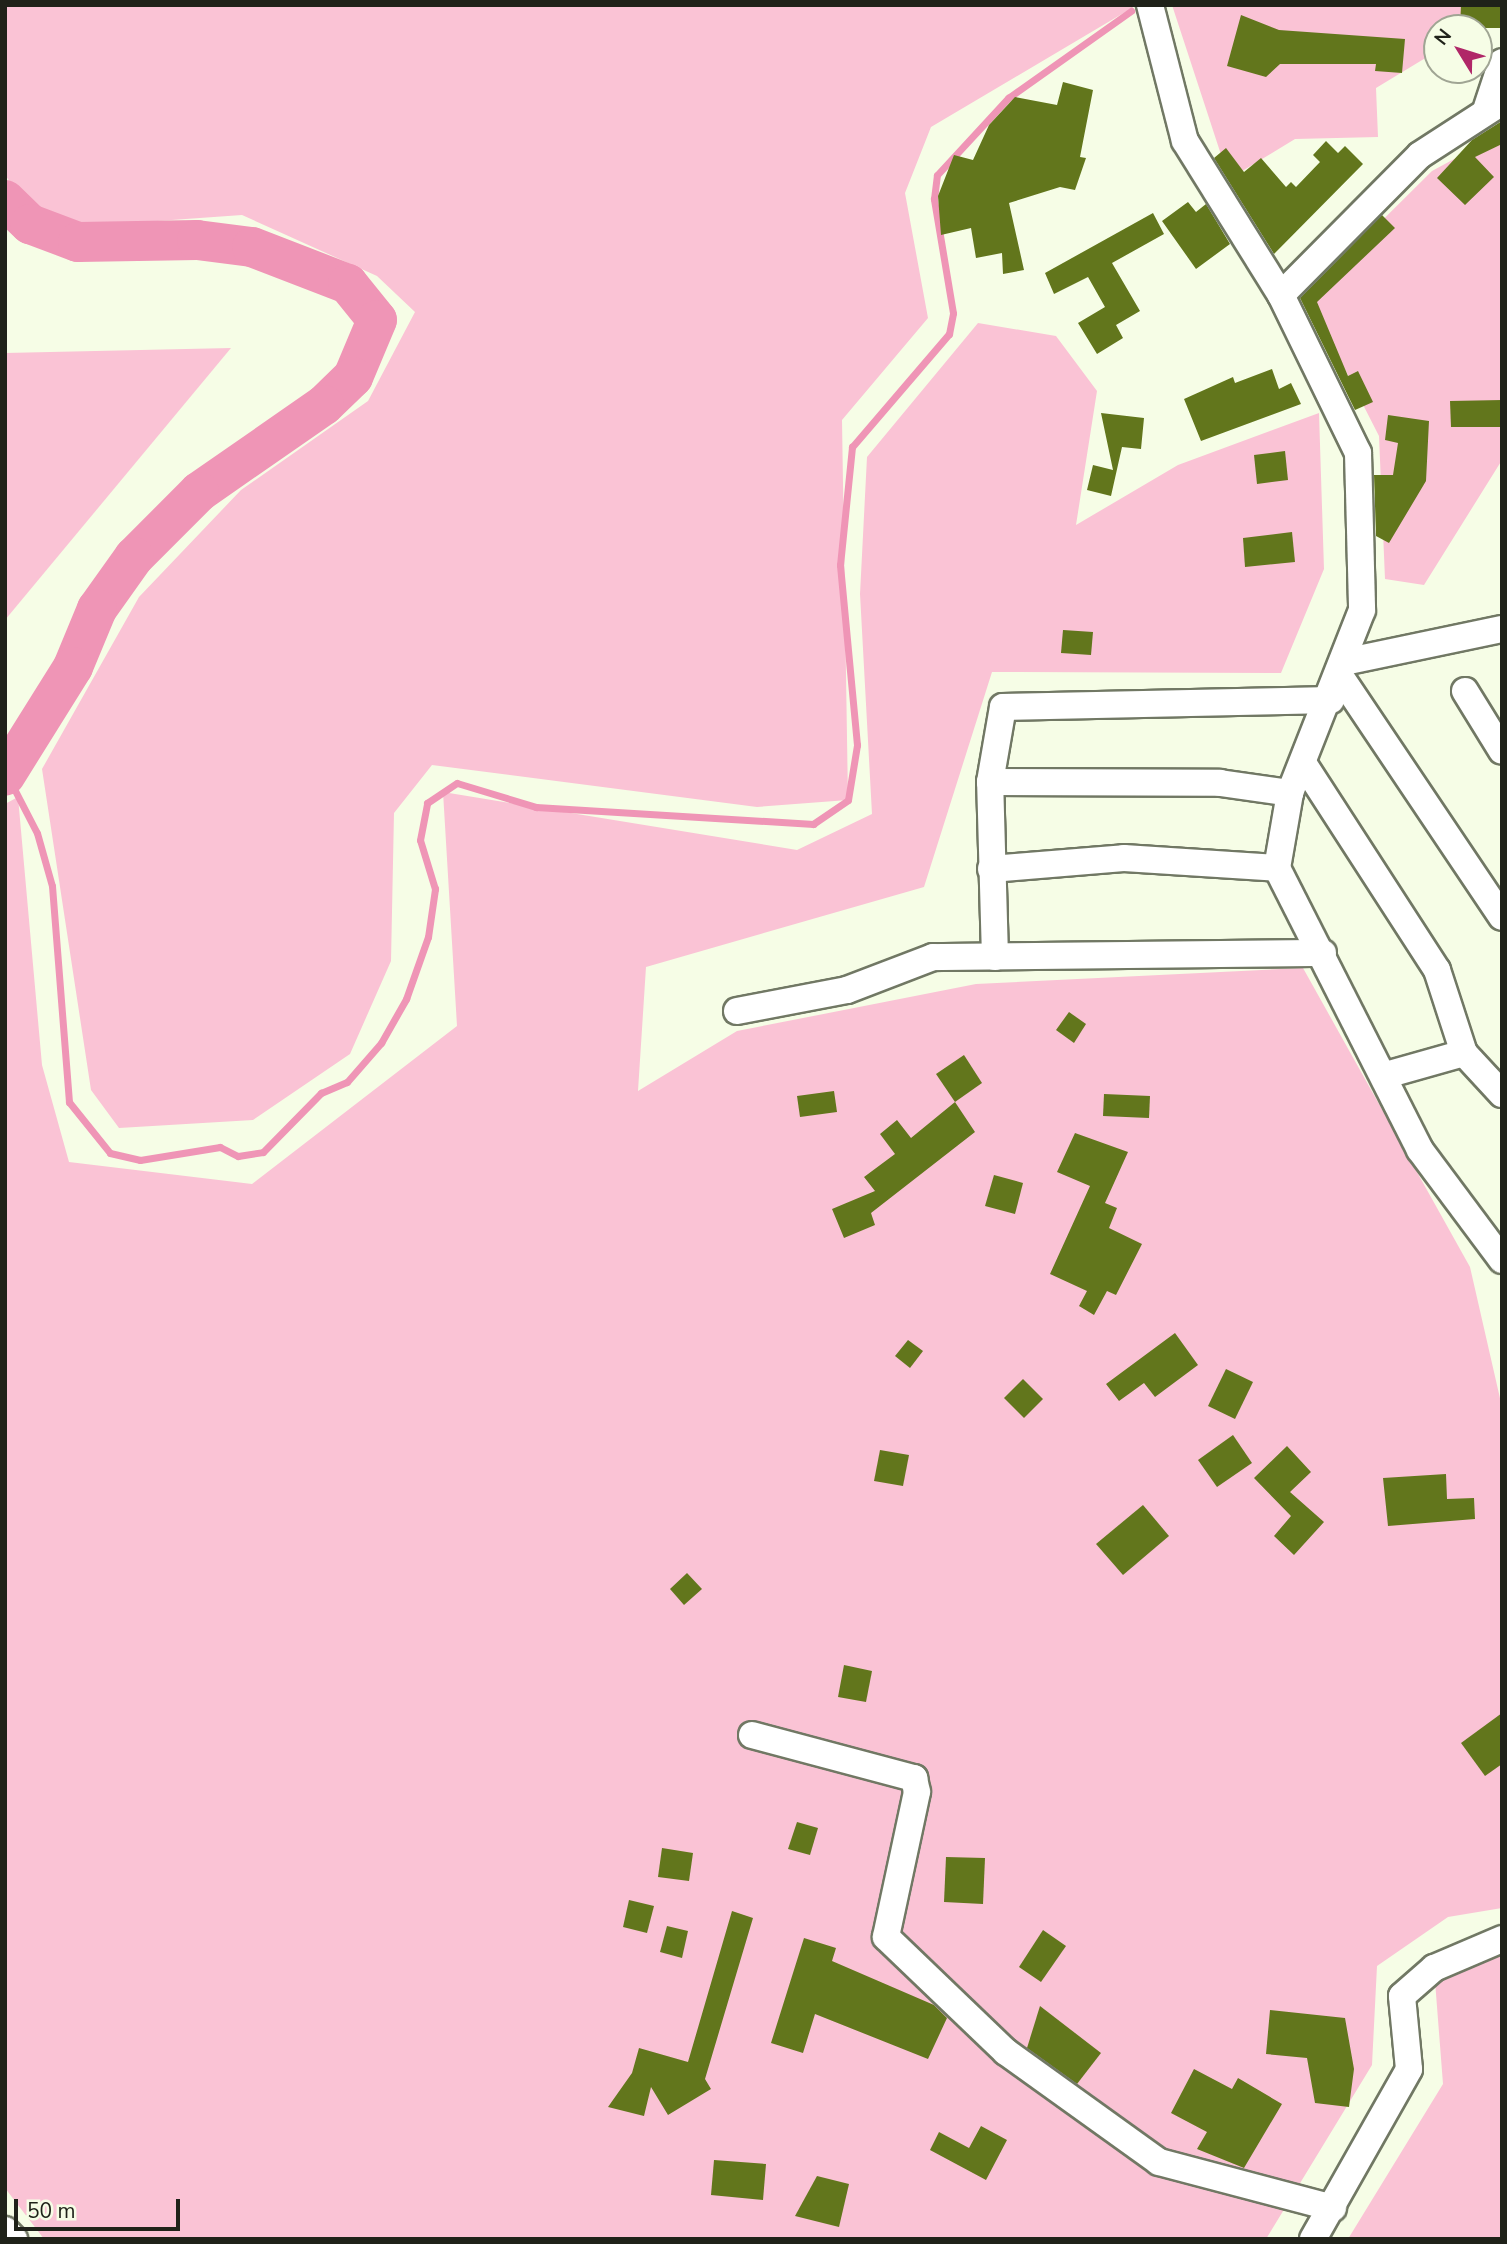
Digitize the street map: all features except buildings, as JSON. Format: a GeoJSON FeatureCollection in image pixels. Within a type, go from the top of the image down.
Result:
{"type":"FeatureCollection","features":[{"type":"Feature","properties":{"kind":"street"},"geometry":{"type":"LineString","coordinates":[[1150,5],[1185,141],[1281,295],[1358,453],[1363,600],[1338,680],[1305,766],[1290,793],[1277,868],[1386,1075],[1419,1150],[1502,1260]]}},
{"type":"Feature","properties":{"kind":"street"},"geometry":{"type":"LineString","coordinates":[[1281,295],[1420,155],[1494,104],[1502,62]]}},
{"type":"Feature","properties":{"kind":"street"},"geometry":{"type":"LineString","coordinates":[[995,957],[990,782],[1003,707],[1338,680],[1502,629]]}},
{"type":"Feature","properties":{"kind":"street"},"geometry":{"type":"LineString","coordinates":[[1338,680],[1502,917]]}},
{"type":"Feature","properties":{"kind":"street"},"geometry":{"type":"LineString","coordinates":[[1465,691],[1502,751]]}},
{"type":"Feature","properties":{"kind":"street"},"geometry":{"type":"LineString","coordinates":[[1305,766],[1437,970],[1464,1053],[1502,1094]]}},
{"type":"Feature","properties":{"kind":"street"},"geometry":{"type":"LineString","coordinates":[[990,782],[1220,783],[1290,793]]}},
{"type":"Feature","properties":{"kind":"street"},"geometry":{"type":"LineString","coordinates":[[991,869],[1124,858],[1277,868]]}},
{"type":"Feature","properties":{"kind":"street"},"geometry":{"type":"LineString","coordinates":[[737,1011],[847,990],[933,957],[1323,953]]}},
{"type":"Feature","properties":{"kind":"street"},"geometry":{"type":"LineString","coordinates":[[1386,1075],[1464,1053]]}},
{"type":"Feature","properties":{"kind":"street"},"geometry":{"type":"LineString","coordinates":[[751,1734],[914,1778],[917,1792],[886,1937],[1006,2052],[1159,2162],[1332,2208]]}},
{"type":"Feature","properties":{"kind":"street"},"geometry":{"type":"LineString","coordinates":[[1313,2239],[1409,2069],[1402,1996],[1434,1968],[1502,1939]]}},
{"type":"Feature","properties":{"kind":"street"},"geometry":{"type":"LineString","coordinates":[[5,2230],[14,2239]]}},
{"type":"Feature","properties":{"kind":"shaded area"},"geometry":{"type":"Polygon","coordinates":[[[5,5],[1137,5],[931,127],[905,193],[928,318],[842,420],[848,800],[757,807],[432,765],[394,813],[391,961],[350,1054],[253,1120],[119,1128],[91,1090],[42,769],[139,597],[241,490],[368,401],[415,312],[377,276],[242,215],[45,229],[5,175],[5,5]]]}},
{"type":"Feature","properties":{"kind":"shaded area"},"geometry":{"type":"Polygon","coordinates":[[[1172,5],[1502,5],[1491,14],[1423,14],[1423,59],[1376,88],[1378,137],[1295,139],[1229,179],[1172,5]]]}},
{"type":"Feature","properties":{"kind":"shaded area"},"geometry":{"type":"Polygon","coordinates":[[[1502,133],[1502,460],[1424,585],[1385,579],[1379,436],[1307,295],[1432,171],[1502,133]]]}},
{"type":"Feature","properties":{"kind":"shaded area"},"geometry":{"type":"Polygon","coordinates":[[[978,323],[1056,336],[1097,391],[1076,525],[1178,465],[1319,413],[1324,569],[1281,673],[992,672],[924,887],[646,967],[638,1091],[737,1031],[976,984],[1303,968],[1470,1267],[1502,1407],[1502,1908],[1448,1917],[1377,1966],[1372,2065],[1266,2239],[44,2239],[5,2188],[5,804],[18,797],[42,1065],[69,1162],[252,1184],[457,1026],[443,792],[797,850],[872,814],[860,594],[867,457],[978,323]]]}},
{"type":"Feature","properties":{"kind":"shaded area"},"geometry":{"type":"Polygon","coordinates":[[[231,348],[5,620],[5,353],[231,348]]]}},
{"type":"Feature","properties":{"kind":"shaded area"},"geometry":{"type":"Polygon","coordinates":[[[1502,1951],[1502,2239],[1348,2239],[1443,2084],[1434,1968],[1502,1951]]]}},
{"type":"Feature","properties":{"kind":"waterway"},"geometry":{"type":"LineString","coordinates":[[7,775],[37,833],[52,886],[69,1102],[110,1153],[140,1160],[220,1147],[238,1156],[263,1152],[321,1093],[347,1082],[381,1043],[406,999],[428,937],[435,889],[420,840],[427,803],[457,783],[536,807],[813,824],[848,800],[857,745],[840,565],[852,447],[949,334],[953,313],[934,199],[937,175],[1008,98],[1131,11]]}},
{"type":"Feature","properties":{"kind":"waterway"},"geometry":{"type":"LineString","coordinates":[[5,200],[30,224],[78,242],[197,240],[252,247],[348,284],[377,320],[353,377],[324,405],[199,492],[134,557],[97,609],[73,667],[5,776]]}}]}
